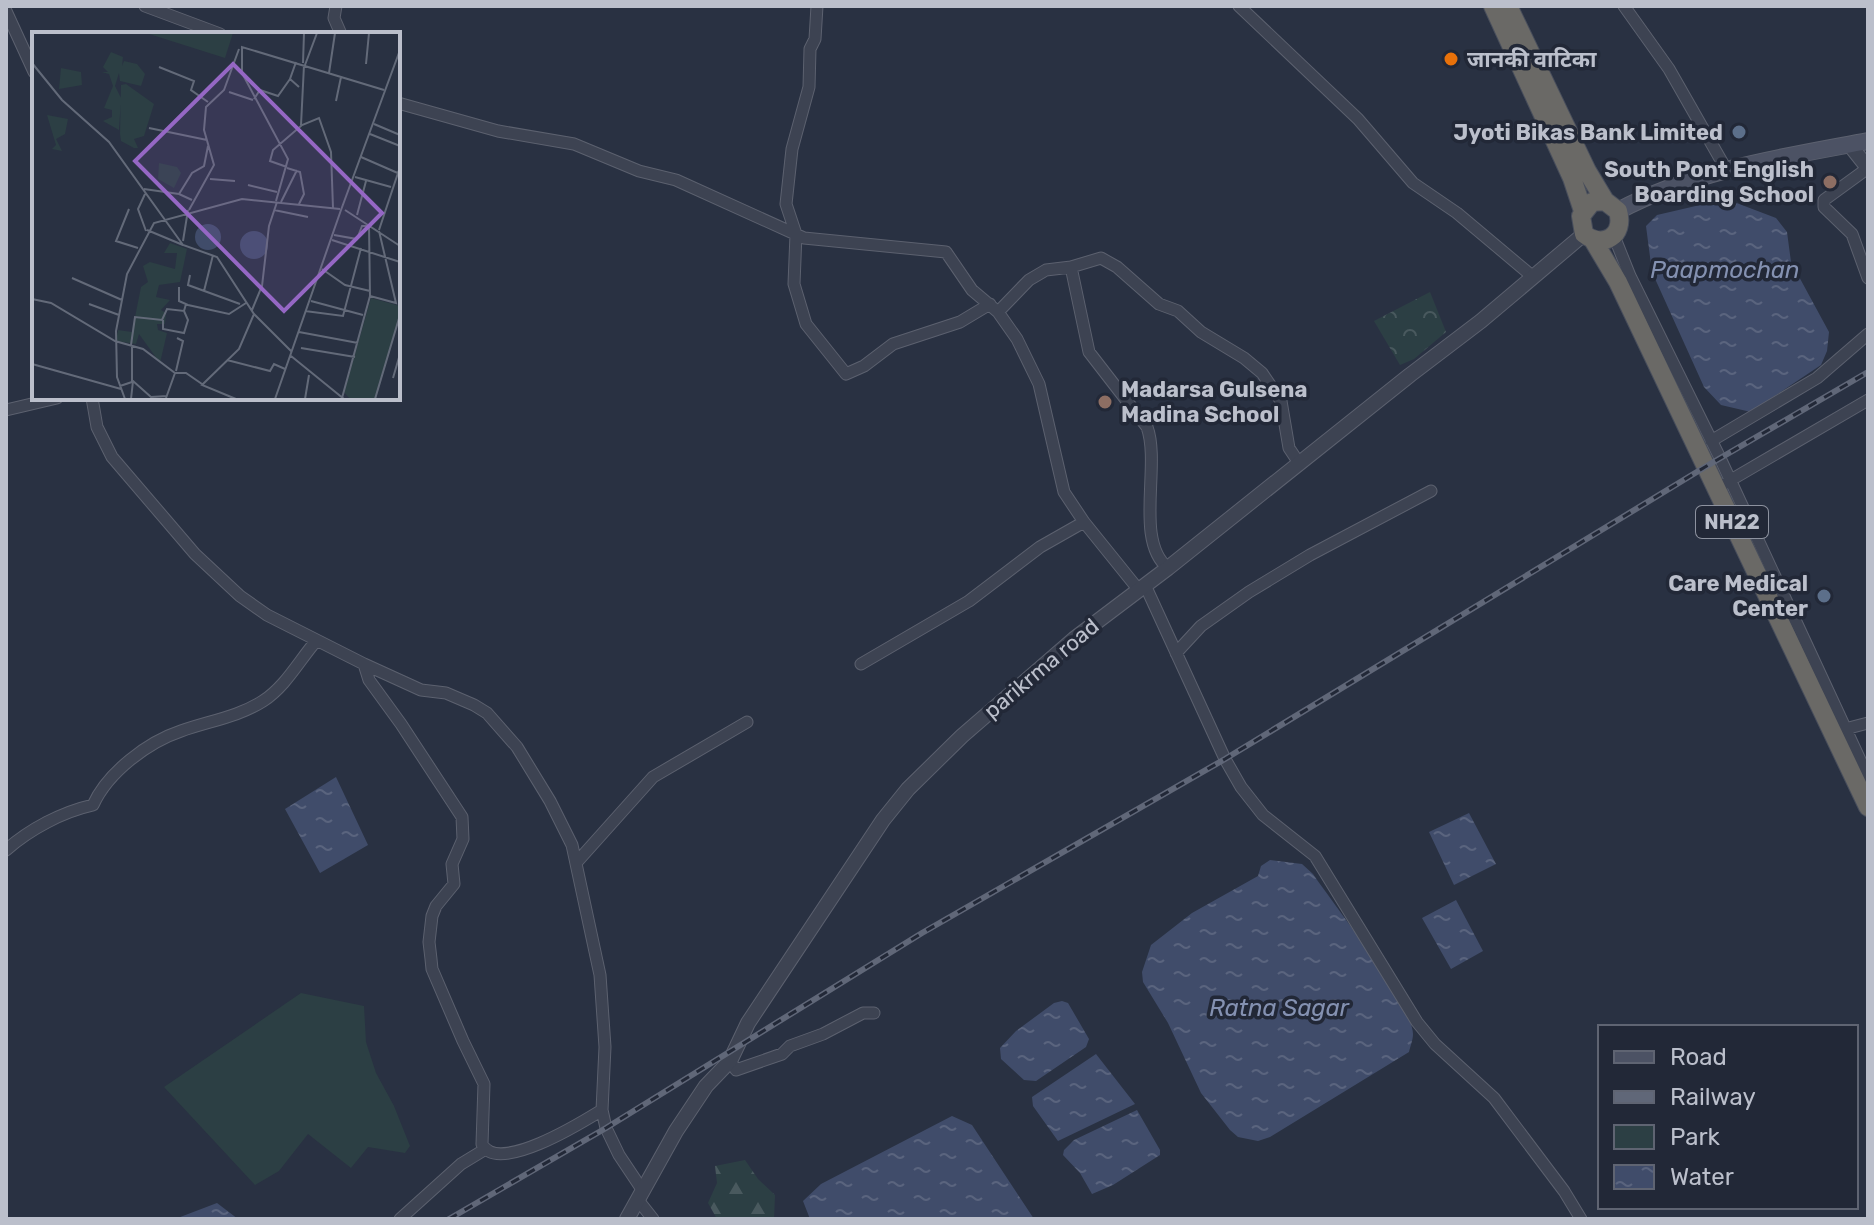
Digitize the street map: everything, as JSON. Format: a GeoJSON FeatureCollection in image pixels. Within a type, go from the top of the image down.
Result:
{"type":"FeatureCollection","features":[{"type":"Feature","properties":{"kind":"highway","name":"NH22"},"geometry":{"type":"LineString","coordinates":[[1493,6],[1572,178],[1583,211],[1580,221],[1618,282],[1723,485],[1868,807]]}},
{"type":"Feature","properties":{"kind":"highway"},"geometry":{"type":"LineString","coordinates":[[1508,6],[1587,171],[1612,206],[1619,229],[1614,236],[1601,241],[1588,237]]}},
{"type":"Feature","properties":{"kind":"highway"},"geometry":{"type":"LineString","coordinates":[[1583,211],[1592,202],[1612,206]]}},
{"type":"Feature","properties":{"kind":"main road"},"geometry":{"type":"LineString","coordinates":[[1612,206],[1634,202],[1726,169],[1868,141]]}},
{"type":"Feature","properties":{"kind":"street"},"geometry":{"type":"LineString","coordinates":[[145,6],[215,32]]}},
{"type":"Feature","properties":{"kind":"street"},"geometry":{"type":"LineString","coordinates":[[336,6],[334,18],[340,32]]}},
{"type":"Feature","properties":{"kind":"street"},"geometry":{"type":"LineString","coordinates":[[817,6],[815,39],[810,49],[809,87],[792,149],[786,204],[796,234],[794,284],[806,324],[846,374],[864,366],[893,344],[994,308],[1046,270],[1101,258],[1117,267],[1159,304],[1178,311],[1201,332],[1244,358],[1262,373],[1281,401],[1289,448],[1299,463]]}},
{"type":"Feature","properties":{"kind":"street"},"geometry":{"type":"LineString","coordinates":[[1239,6],[1358,119],[1413,183],[1457,213],[1532,276]]}},
{"type":"Feature","properties":{"kind":"street"},"geometry":{"type":"LineString","coordinates":[[1624,6],[1682,89],[1726,169]]}},
{"type":"Feature","properties":{"kind":"street"},"geometry":{"type":"LineString","coordinates":[[6,11],[32,68]]}},
{"type":"Feature","properties":{"kind":"street"},"geometry":{"type":"LineString","coordinates":[[400,104],[498,131],[574,144],[639,171],[676,180],[804,238],[946,252],[972,290],[994,308],[1017,339],[1039,384],[1064,492],[1084,522],[1141,587],[1241,787],[1263,815],[1315,856],[1417,1022],[1435,1044],[1494,1098],[1564,1191],[1581,1219]]}},
{"type":"Feature","properties":{"kind":"street"},"geometry":{"type":"LineString","coordinates":[[1849,144],[1868,168],[1830,194],[1824,200],[1824,207],[1852,234],[1868,278]]}},
{"type":"Feature","properties":{"kind":"street","name":"NH22"},"geometry":{"type":"LineString","coordinates":[[1614,236],[1630,276],[1711,441],[1723,485],[1868,777]]}},
{"type":"Feature","properties":{"kind":"street","name":"parikrma road"},"geometry":{"type":"LineString","coordinates":[[627,1219],[676,1131],[706,1086],[730,1061],[748,1023],[883,820],[908,789],[1023,682],[1481,321],[1532,276],[1588,237]]}},
{"type":"Feature","properties":{"kind":"street"},"geometry":{"type":"LineString","coordinates":[[1071,267],[1089,352],[1147,427],[1152,442],[1153,545],[1160,561],[1168,568]]}},
{"type":"Feature","properties":{"kind":"street"},"geometry":{"type":"LineString","coordinates":[[1711,441],[1817,378],[1868,334]]}},
{"type":"Feature","properties":{"kind":"street"},"geometry":{"type":"LineString","coordinates":[[6,410],[48,400]]}},
{"type":"Feature","properties":{"kind":"street"},"geometry":{"type":"LineString","coordinates":[[92,400],[97,427],[112,457],[195,554],[240,596],[267,615],[364,664],[421,690],[461,698],[487,713],[517,747],[572,845],[600,975],[605,1047],[602,1110],[606,1128],[653,1219]]}},
{"type":"Feature","properties":{"kind":"street"},"geometry":{"type":"LineString","coordinates":[[1723,485],[1868,400]]}},
{"type":"Feature","properties":{"kind":"street"},"geometry":{"type":"LineString","coordinates":[[1176,653],[1201,626],[1249,592],[1310,555],[1431,491]]}},
{"type":"Feature","properties":{"kind":"street"},"geometry":{"type":"LineString","coordinates":[[861,664],[969,601],[1040,547],[1084,522]]}},
{"type":"Feature","properties":{"kind":"street"},"geometry":{"type":"LineString","coordinates":[[6,850],[50,822],[93,805],[118,771],[155,745],[178,732],[228,717],[263,701],[276,692],[316,641]]}},
{"type":"Feature","properties":{"kind":"street"},"geometry":{"type":"LineString","coordinates":[[364,664],[369,680],[462,817],[463,839],[452,864],[454,884],[436,906],[429,942],[432,969],[484,1084],[484,1150],[492,1155],[504,1155],[528,1148],[602,1110]]}},
{"type":"Feature","properties":{"kind":"street"},"geometry":{"type":"LineString","coordinates":[[576,863],[653,777],[747,722]]}},
{"type":"Feature","properties":{"kind":"street"},"geometry":{"type":"LineString","coordinates":[[1845,729],[1868,723]]}},
{"type":"Feature","properties":{"kind":"street"},"geometry":{"type":"LineString","coordinates":[[730,1061],[736,1070],[754,1066],[863,1013],[874,1013]]}},
{"type":"Feature","properties":{"kind":"street"},"geometry":{"type":"LineString","coordinates":[[400,1219],[453,1170],[484,1150]]}},
{"type":"Feature","properties":{"kind":"green space"},"geometry":{"type":"Polygon","coordinates":[[[1430,292],[1446,332],[1414,359],[1400,365],[1374,321],[1430,292]]]}},
{"type":"Feature","properties":{"kind":"green space"},"geometry":{"type":"Polygon","coordinates":[[[301,993],[364,1006],[366,1042],[376,1073],[410,1146],[405,1153],[368,1147],[351,1168],[308,1134],[279,1171],[255,1185],[164,1087],[301,993]]]}},
{"type":"Feature","properties":{"kind":"green space"},"geometry":{"type":"Polygon","coordinates":[[[745,1160],[758,1179],[775,1195],[774,1219],[717,1219],[708,1203],[717,1183],[715,1166],[745,1160]]]}},
{"type":"Feature","properties":{"kind":"water","name":"Paapmochan"},"geometry":{"type":"Polygon","coordinates":[[[1726,199],[1776,218],[1787,232],[1791,262],[1829,332],[1827,351],[1821,365],[1751,412],[1721,405],[1704,387],[1652,272],[1646,226],[1657,215],[1726,199]]]}},
{"type":"Feature","properties":{"kind":"water"},"geometry":{"type":"Polygon","coordinates":[[[336,777],[368,845],[320,873],[285,809],[336,777]]]}},
{"type":"Feature","properties":{"kind":"water"},"geometry":{"type":"Polygon","coordinates":[[[1469,813],[1496,864],[1454,885],[1429,832],[1469,813]]]}},
{"type":"Feature","properties":{"kind":"water","name":"Ratna Sagar"},"geometry":{"type":"Polygon","coordinates":[[[1270,860],[1302,864],[1313,874],[1386,978],[1400,1001],[1413,1034],[1409,1052],[1270,1137],[1258,1141],[1238,1137],[1201,1093],[1168,1023],[1143,982],[1142,972],[1151,945],[1192,913],[1258,876],[1261,866],[1270,860]]]}},
{"type":"Feature","properties":{"kind":"water"},"geometry":{"type":"Polygon","coordinates":[[[1456,900],[1483,951],[1451,969],[1422,918],[1456,900]]]}},
{"type":"Feature","properties":{"kind":"water"},"geometry":{"type":"Polygon","coordinates":[[[1054,1003],[1068,1003],[1089,1039],[1086,1047],[1036,1081],[1024,1080],[1001,1059],[1000,1048],[1016,1031],[1054,1003]]]}},
{"type":"Feature","properties":{"kind":"water"},"geometry":{"type":"Polygon","coordinates":[[[1096,1054],[1135,1104],[1058,1141],[1033,1106],[1032,1097],[1096,1054]]]}},
{"type":"Feature","properties":{"kind":"water"},"geometry":{"type":"Polygon","coordinates":[[[1137,1110],[1160,1155],[1113,1185],[1092,1194],[1080,1173],[1063,1155],[1064,1150],[1074,1140],[1137,1110]]]}},
{"type":"Feature","properties":{"kind":"water"},"geometry":{"type":"Polygon","coordinates":[[[952,1116],[972,1125],[1034,1219],[810,1219],[803,1201],[821,1184],[952,1116]]]}},
{"type":"Feature","properties":{"kind":"water"},"geometry":{"type":"Polygon","coordinates":[[[217,1203],[238,1219],[175,1219],[217,1203]]]}},
{"type":"Feature","properties":{"kind":"railway"},"geometry":{"type":"LineString","coordinates":[[449,1219],[606,1128],[922,933],[1225,759],[1705,467],[1868,372]]}},
{"type":"Feature","properties":{"kind":"place","name":"जानकी वाटिका"},"geometry":{"type":"Point","coordinates":[1451,59]}},
{"type":"Feature","properties":{"kind":"place","name":"Jyoti Bikas Bank Limited"},"geometry":{"type":"Point","coordinates":[1739,132]}},
{"type":"Feature","properties":{"kind":"place","name":"South Pont English Boarding School"},"geometry":{"type":"Point","coordinates":[1830,182]}},
{"type":"Feature","properties":{"kind":"place","name":"Madarsa Gulsena Madina School"},"geometry":{"type":"Point","coordinates":[1105,402]}},
{"type":"Feature","properties":{"kind":"place","name":"Care Medical Center"},"geometry":{"type":"Point","coordinates":[1824,596]}}]}
